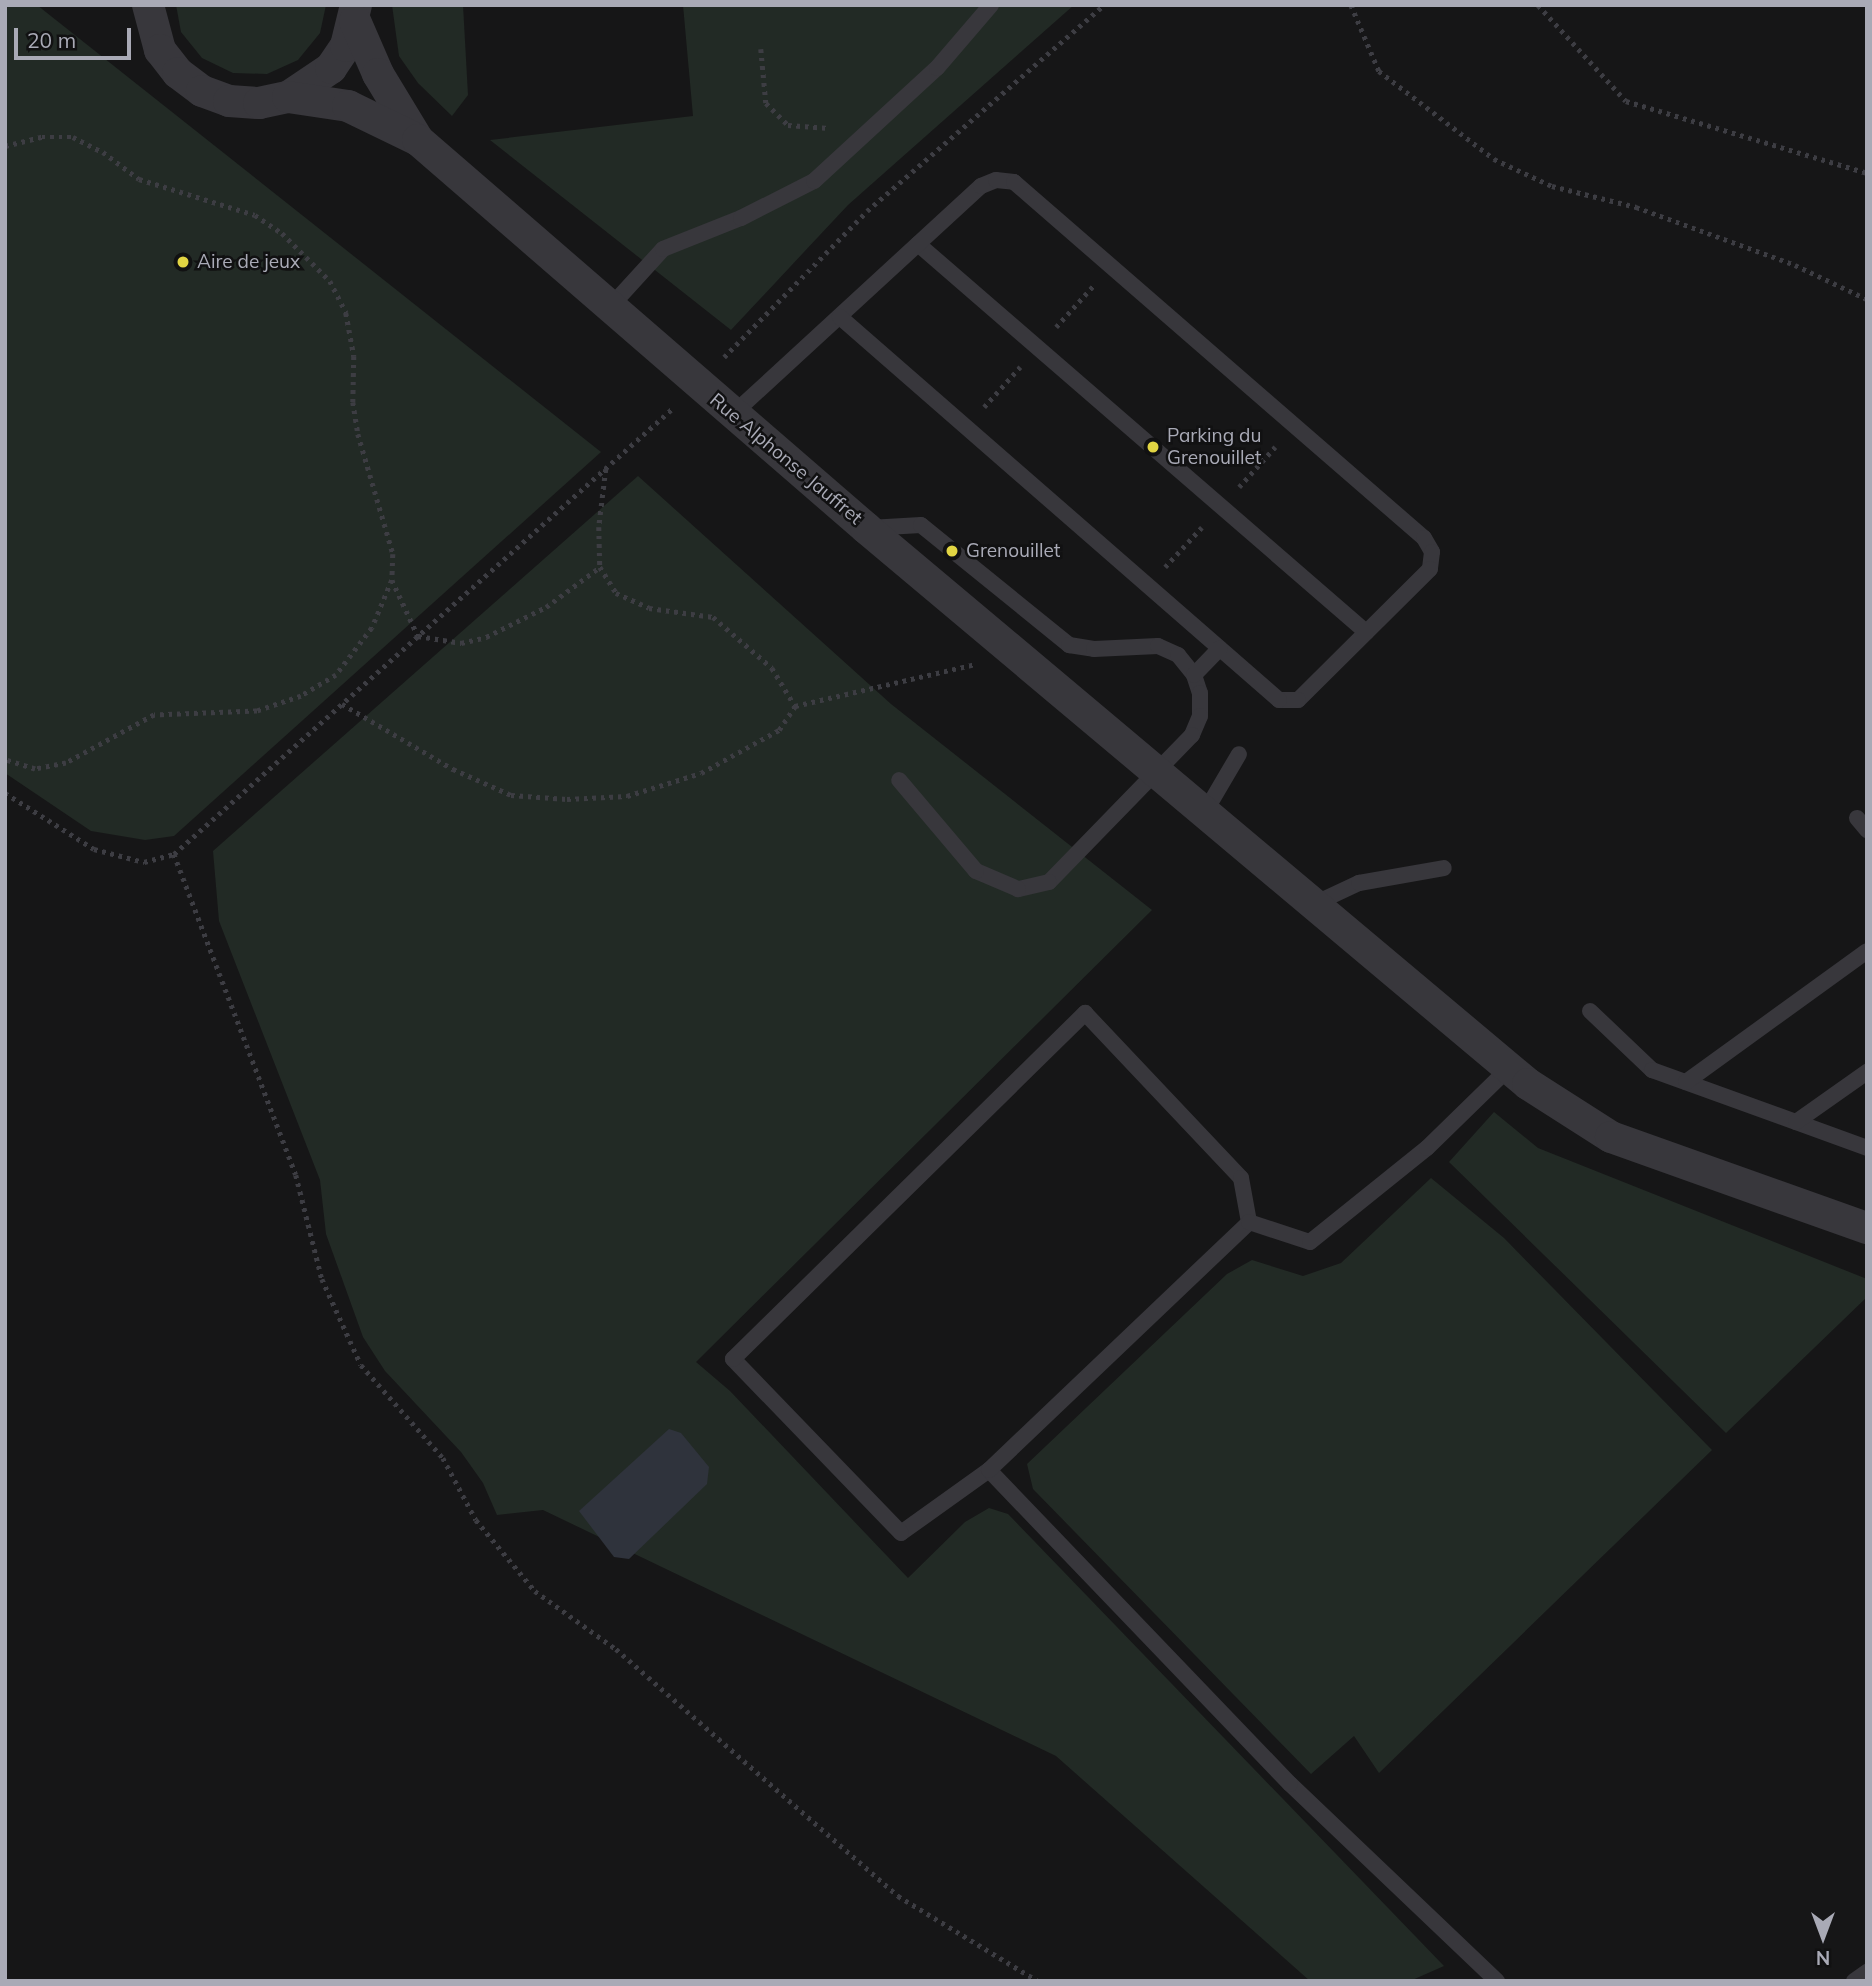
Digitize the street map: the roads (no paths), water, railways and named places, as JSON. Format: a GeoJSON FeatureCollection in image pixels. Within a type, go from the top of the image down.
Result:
{"type":"FeatureCollection","features":[{"type":"Feature","properties":{"kind":"street","name":"Rue Alphonse Jauffret"},"geometry":{"type":"LineString","coordinates":[[142,11],[160,50],[178,73],[202,91],[229,101],[259,103],[288,97],[348,106],[418,140],[866,528],[1528,1084],[1611,1137],[1867,1228]]}},
{"type":"Feature","properties":{"kind":"street","name":"Rue Alphonse Jauffret"},"geometry":{"type":"LineString","coordinates":[[355,13],[378,74],[418,140]]}},
{"type":"Feature","properties":{"kind":"street","name":"Rue Alphonse Jauffret"},"geometry":{"type":"LineString","coordinates":[[288,97],[331,68],[355,13]]}},
{"type":"Feature","properties":{"kind":"lane"},"geometry":{"type":"LineString","coordinates":[[611,306],[663,249],[741,218],[814,181],[937,68],[992,5]]}},
{"type":"Feature","properties":{"kind":"lane"},"geometry":{"type":"LineString","coordinates":[[733,414],[981,186],[996,180],[1014,182],[1424,538],[1432,552],[1430,569],[1298,700],[1288,702],[1279,699],[839,317]]}},
{"type":"Feature","properties":{"kind":"lane"},"geometry":{"type":"LineString","coordinates":[[918,244],[1366,632]]}},
{"type":"Feature","properties":{"kind":"lane"},"geometry":{"type":"LineString","coordinates":[[866,528],[921,525],[1069,645],[1094,649],[1158,646],[1178,655],[1194,675],[1200,716],[1192,735],[1049,881],[1018,889],[975,871],[900,780]]}},
{"type":"Feature","properties":{"kind":"lane"},"geometry":{"type":"LineString","coordinates":[[1194,675],[1220,648]]}},
{"type":"Feature","properties":{"kind":"lane"},"geometry":{"type":"LineString","coordinates":[[1205,812],[1239,754]]}},
{"type":"Feature","properties":{"kind":"lane"},"geometry":{"type":"LineString","coordinates":[[1314,904],[1359,883],[1444,868]]}},
{"type":"Feature","properties":{"kind":"lane"},"geometry":{"type":"LineString","coordinates":[[1686,1083],[1867,951]]}},
{"type":"Feature","properties":{"kind":"lane"},"geometry":{"type":"LineString","coordinates":[[1590,1011],[1652,1070],[1867,1148]]}},
{"type":"Feature","properties":{"kind":"lane"},"geometry":{"type":"LineString","coordinates":[[1085,1013],[1241,1178],[1249,1222],[989,1470],[901,1533],[733,1359],[1085,1013]]}},
{"type":"Feature","properties":{"kind":"lane"},"geometry":{"type":"LineString","coordinates":[[1249,1222],[1310,1242],[1427,1148],[1510,1068]]}},
{"type":"Feature","properties":{"kind":"lane"},"geometry":{"type":"LineString","coordinates":[[1796,1122],[1867,1072]]}},
{"type":"Feature","properties":{"kind":"lane"},"geometry":{"type":"LineString","coordinates":[[989,1470],[1290,1784],[1497,1981]]}},
{"type":"Feature","properties":{"kind":"lane"},"geometry":{"type":"LineString","coordinates":[[1854,1981],[1867,1972]]}},
{"type":"Feature","properties":{"kind":"place","name":"Aire de jeux"},"geometry":{"type":"Point","coordinates":[183,262]}},
{"type":"Feature","properties":{"kind":"place","name":"Parking du Grenouillet"},"geometry":{"type":"Point","coordinates":[1153,447]}},
{"type":"Feature","properties":{"kind":"place","name":"Grenouillet"},"geometry":{"type":"Point","coordinates":[952,551]}}]}
